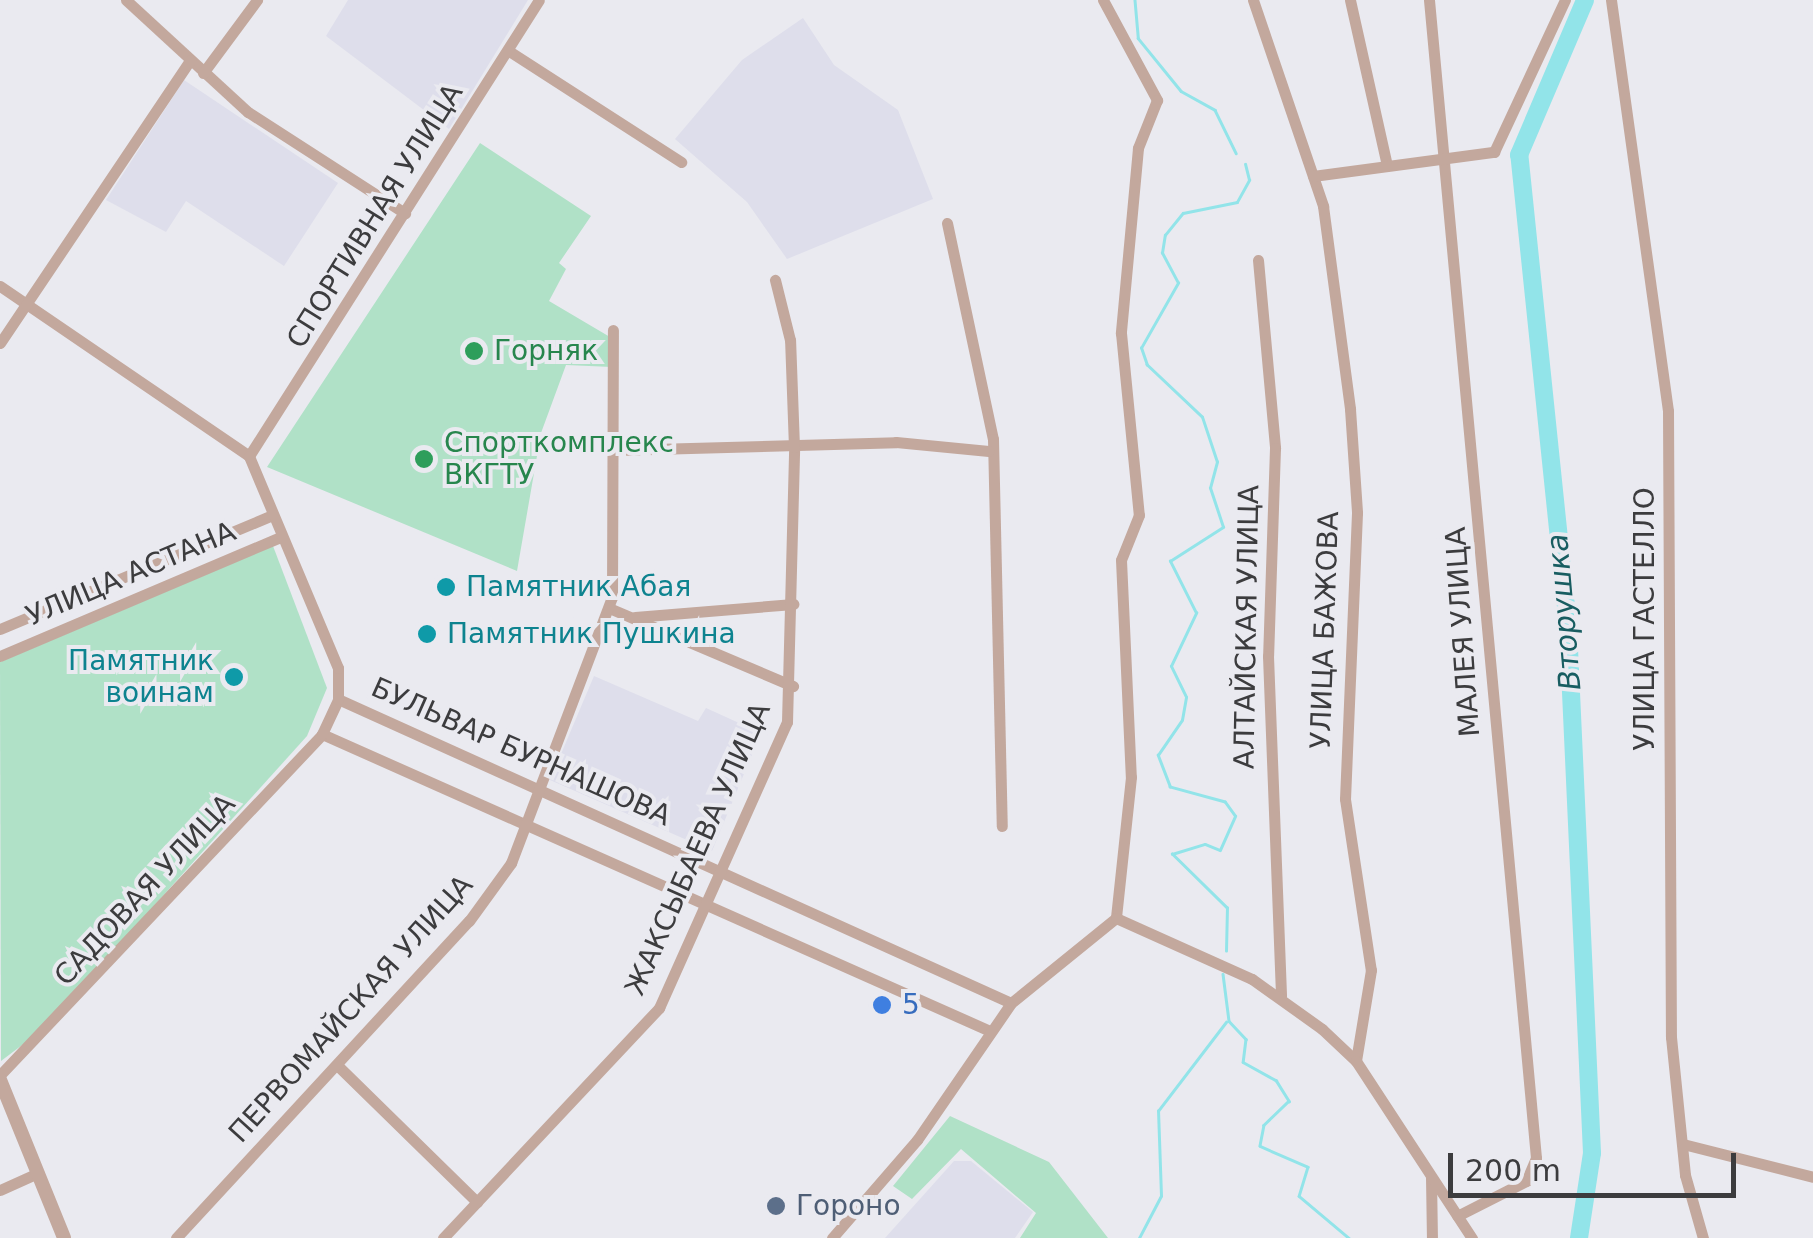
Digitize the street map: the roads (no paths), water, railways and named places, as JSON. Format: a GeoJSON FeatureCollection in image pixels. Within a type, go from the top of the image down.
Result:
{"type":"FeatureCollection","features":[{"type":"Feature","properties":{"kind":"street"},"geometry":{"type":"LineString","coordinates":[[126,0],[203,73],[405,213]]}},
{"type":"Feature","properties":{"kind":"street"},"geometry":{"type":"LineString","coordinates":[[203,73],[256,0]]}},
{"type":"Feature","properties":{"kind":"street","name":"СПОРТИВНАЯ УЛИЦА"},"geometry":{"type":"LineString","coordinates":[[249,456],[538,0]]}},
{"type":"Feature","properties":{"kind":"street"},"geometry":{"type":"LineString","coordinates":[[832,1238],[917,1140],[1011,1003],[1116,918],[1131,778],[1121,560],[1139,516],[1121,333],[1138,148],[1156,100],[1102,0]]}},
{"type":"Feature","properties":{"kind":"street","name":"УЛИЦА БАЖОВА"},"geometry":{"type":"LineString","coordinates":[[1253,0],[1313,176],[1334,266],[1357,512],[1346,799],[1371,970],[1356,1061]]}},
{"type":"Feature","properties":{"kind":"street"},"geometry":{"type":"LineString","coordinates":[[1350,0],[1387,166]]}},
{"type":"Feature","properties":{"kind":"street","name":"МАЛЕЯ УЛИЦА"},"geometry":{"type":"LineString","coordinates":[[1429,0],[1441,158],[1462,280],[1536,1158],[1526,1182],[1458,1216]]}},
{"type":"Feature","properties":{"kind":"street"},"geometry":{"type":"LineString","coordinates":[[1313,176],[1494,152],[1565,0]]}},
{"type":"Feature","properties":{"kind":"street","name":"УЛИЦА ГАСТЕЛЛО"},"geometry":{"type":"LineString","coordinates":[[1611,0],[1668,411],[1672,1037],[1682,1144],[1703,1238]]}},
{"type":"Feature","properties":{"kind":"street"},"geometry":{"type":"LineString","coordinates":[[170,77],[174,45]]}},
{"type":"Feature","properties":{"kind":"street"},"geometry":{"type":"LineString","coordinates":[[509,51],[681,162]]}},
{"type":"Feature","properties":{"kind":"street"},"geometry":{"type":"LineString","coordinates":[[0,344],[170,77],[190,60]]}},
{"type":"Feature","properties":{"kind":"street"},"geometry":{"type":"LineString","coordinates":[[947,223],[988,403],[989,451],[998,518],[1002,826]]}},
{"type":"Feature","properties":{"kind":"street","name":"АЛТАЙСКАЯ УЛИЦА"},"geometry":{"type":"LineString","coordinates":[[1258,260],[1275,448],[1268,656],[1281,996]]}},
{"type":"Feature","properties":{"kind":"street","name":"ЖАКСЫБАЕВА УЛИЦА"},"geometry":{"type":"LineString","coordinates":[[443,1238],[659,1008],[782,732],[792,686],[794,447],[790,340],[775,280]]}},
{"type":"Feature","properties":{"kind":"street"},"geometry":{"type":"LineString","coordinates":[[0,286],[249,456],[338,668],[338,698]]}},
{"type":"Feature","properties":{"kind":"street","name":"ПЕРВОМАЙСКАЯ УЛИЦА"},"geometry":{"type":"LineString","coordinates":[[176,1238],[469,921],[526,826],[609,608],[617,450],[614,330]]}},
{"type":"Feature","properties":{"kind":"street"},"geometry":{"type":"LineString","coordinates":[[617,450],[794,447],[989,451]]}},
{"type":"Feature","properties":{"kind":"street","name":"УЛИЦА АСТАНА"},"geometry":{"type":"LineString","coordinates":[[0,628],[272,515]]}},
{"type":"Feature","properties":{"kind":"street","name":"УЛИЦА АСТАНА"},"geometry":{"type":"LineString","coordinates":[[0,656],[281,537]]}},
{"type":"Feature","properties":{"kind":"street"},"geometry":{"type":"LineString","coordinates":[[635,617],[793,604]]}},
{"type":"Feature","properties":{"kind":"street"},"geometry":{"type":"LineString","coordinates":[[609,608],[792,686]]}},
{"type":"Feature","properties":{"kind":"street","name":"САДОВАЯ УЛИЦА"},"geometry":{"type":"LineString","coordinates":[[0,1078],[322,734],[338,698]]}},
{"type":"Feature","properties":{"kind":"street","name":"БУЛЬВАР БУРНАШОВА"},"geometry":{"type":"LineString","coordinates":[[338,698],[542,787],[1011,1003]]}},
{"type":"Feature","properties":{"kind":"street"},"geometry":{"type":"LineString","coordinates":[[322,734],[990,1031]]}},
{"type":"Feature","properties":{"kind":"street"},"geometry":{"type":"LineString","coordinates":[[1116,918],[1281,996],[1356,1061],[1472,1238]]}},
{"type":"Feature","properties":{"kind":"street"},"geometry":{"type":"LineString","coordinates":[[336,1065],[477,1202]]}},
{"type":"Feature","properties":{"kind":"street"},"geometry":{"type":"LineString","coordinates":[[0,1078],[64,1238]]}},
{"type":"Feature","properties":{"kind":"street"},"geometry":{"type":"LineString","coordinates":[[1682,1144],[1813,1178]]}},
{"type":"Feature","properties":{"kind":"street"},"geometry":{"type":"LineString","coordinates":[[0,1190],[38,1173]]}},
{"type":"Feature","properties":{"kind":"street"},"geometry":{"type":"LineString","coordinates":[[1431,1175],[1432,1238]]}},
{"type":"Feature","properties":{"kind":"waterway"},"geometry":{"type":"LineString","coordinates":[[1135,0],[1138,38],[1181,91],[1215,110],[1236,153]]}},
{"type":"Feature","properties":{"kind":"waterway","name":"Вторушка"},"geometry":{"type":"LineString","coordinates":[[1579,1238],[1592,1153],[1568,626],[1519,155],[1585,0]]}},
{"type":"Feature","properties":{"kind":"waterway"},"geometry":{"type":"LineString","coordinates":[[1226,951],[1227,908],[1172,854],[1205,844],[1220,850],[1235,816],[1225,802],[1170,787],[1158,755],[1182,720],[1186,697],[1171,666],[1196,613],[1170,561],[1223,527],[1210,488],[1217,462],[1202,417],[1147,365],[1141,348],[1178,283],[1162,253],[1165,235],[1183,213],[1237,202],[1249,180],[1245,164]]}},
{"type":"Feature","properties":{"kind":"waterway"},"geometry":{"type":"LineString","coordinates":[[1223,974],[1229,1021],[1246,1039],[1243,1062],[1276,1080],[1289,1101],[1264,1125],[1260,1146],[1308,1167],[1299,1196],[1349,1238]]}},
{"type":"Feature","properties":{"kind":"waterway"},"geometry":{"type":"LineString","coordinates":[[1139,1238],[1161,1196],[1158,1111],[1226,1022]]}},
{"type":"Feature","properties":{"kind":"place","name":"Горняк"},"geometry":{"type":"Point","coordinates":[474,351]}},
{"type":"Feature","properties":{"kind":"place","name":"Спорткомплекс ВКГТУ"},"geometry":{"type":"Point","coordinates":[424,459]}},
{"type":"Feature","properties":{"kind":"place","name":"Памятник Абая"},"geometry":{"type":"Point","coordinates":[446,587]}},
{"type":"Feature","properties":{"kind":"place","name":"Памятник Пушкина"},"geometry":{"type":"Point","coordinates":[427,634]}},
{"type":"Feature","properties":{"kind":"place","name":"Памятник воинам"},"geometry":{"type":"Point","coordinates":[234,677]}},
{"type":"Feature","properties":{"kind":"place","name":"5"},"geometry":{"type":"Point","coordinates":[882,1005]}},
{"type":"Feature","properties":{"kind":"place","name":"Гороно"},"geometry":{"type":"Point","coordinates":[776,1206]}}]}
